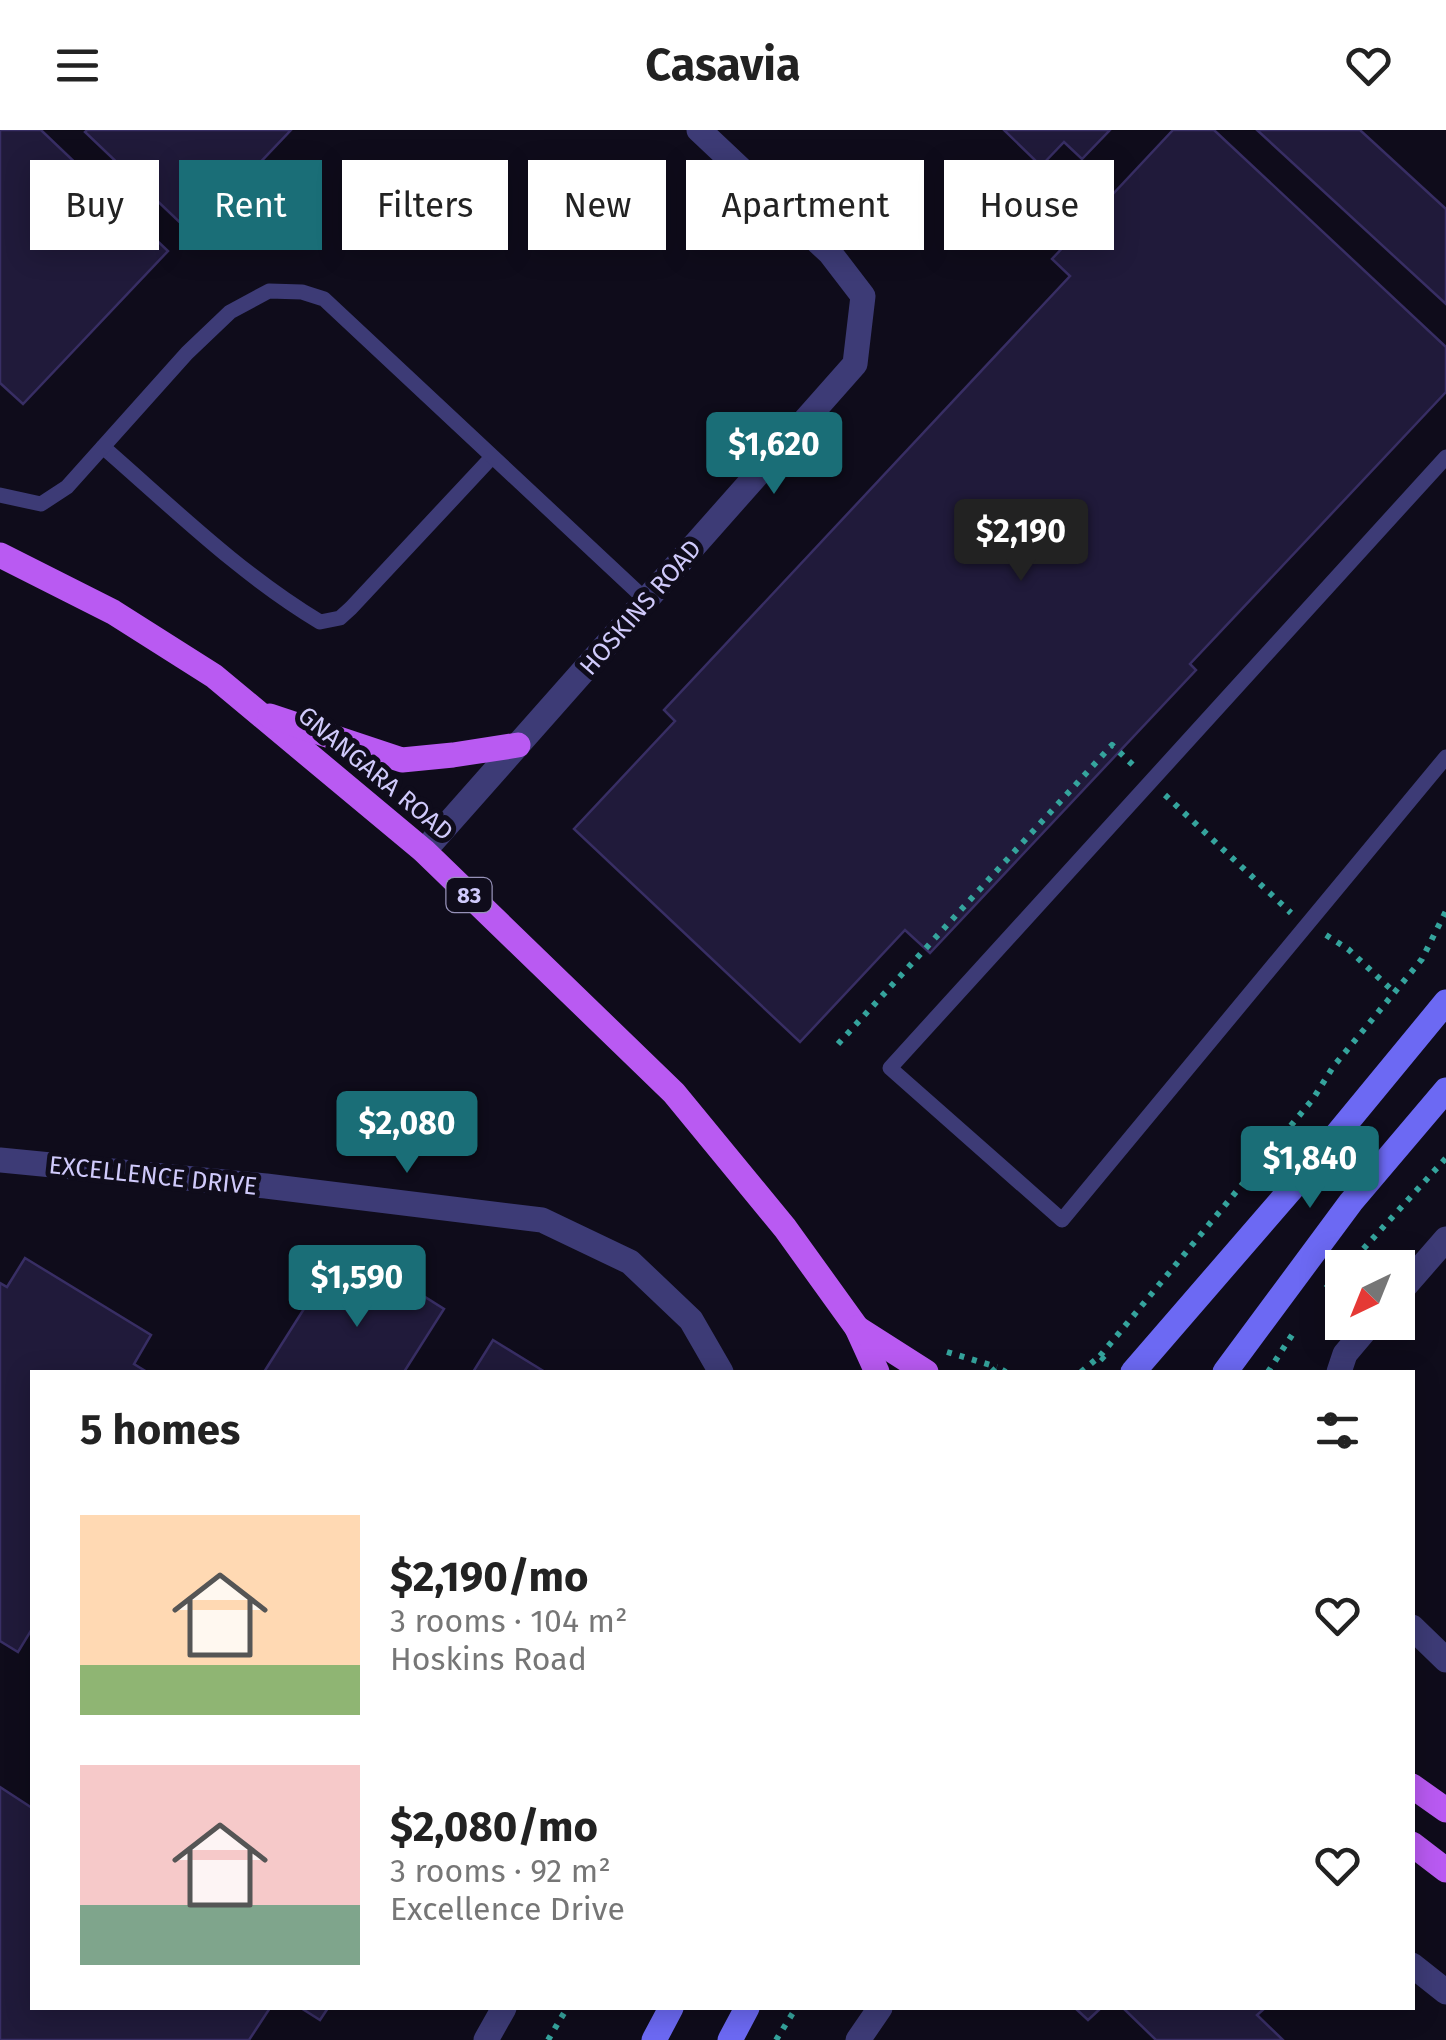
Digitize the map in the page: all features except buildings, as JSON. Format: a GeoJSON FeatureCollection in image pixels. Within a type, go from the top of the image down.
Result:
{"type":"FeatureCollection","features":[{"type":"Feature","properties":{"kind":"main road","name":"GNANGARA ROAD"},"geometry":{"type":"LineString","coordinates":[[0,555],[112,612],[214,676],[424,851],[674,1092],[785,1228],[857,1328],[876,1370]]}},
{"type":"Feature","properties":{"kind":"main road"},"geometry":{"type":"LineString","coordinates":[[256,711],[402,760],[518,745]]}},
{"type":"Feature","properties":{"kind":"main road"},"geometry":{"type":"LineString","coordinates":[[1135,1370],[1306,1172],[1444,999]]}},
{"type":"Feature","properties":{"kind":"main road"},"geometry":{"type":"LineString","coordinates":[[1226,1370],[1352,1202],[1446,1090]]}},
{"type":"Feature","properties":{"kind":"main road","name":"GNANGARA ROAD"},"geometry":{"type":"LineString","coordinates":[[857,1328],[923,1370]]}},
{"type":"Feature","properties":{"kind":"main road"},"geometry":{"type":"LineString","coordinates":[[1415,1788],[1446,1810]]}},
{"type":"Feature","properties":{"kind":"main road"},"geometry":{"type":"LineString","coordinates":[[1415,1846],[1446,1870]]}},
{"type":"Feature","properties":{"kind":"main road"},"geometry":{"type":"LineString","coordinates":[[654,2040],[670,2010]]}},
{"type":"Feature","properties":{"kind":"main road"},"geometry":{"type":"LineString","coordinates":[[730,2040],[745,2010]]}},
{"type":"Feature","properties":{"kind":"street","name":"HOSKINS ROAD"},"geometry":{"type":"LineString","coordinates":[[424,851],[854,364],[864,296],[830,253],[699,130]]}},
{"type":"Feature","properties":{"kind":"street","name":"EXCELLENCE DRIVE"},"geometry":{"type":"LineString","coordinates":[[0,1160],[266,1186],[542,1220],[630,1262],[691,1320],[719,1370]]}},
{"type":"Feature","properties":{"kind":"street"},"geometry":{"type":"LineString","coordinates":[[1415,1274],[1446,1238]]}},
{"type":"Feature","properties":{"kind":"street"},"geometry":{"type":"LineString","coordinates":[[1341,1370],[1345,1354],[1357,1340]]}},
{"type":"Feature","properties":{"kind":"street"},"geometry":{"type":"LineString","coordinates":[[1415,1631],[1446,1660]]}},
{"type":"Feature","properties":{"kind":"street"},"geometry":{"type":"LineString","coordinates":[[1415,1967],[1446,1992]]}},
{"type":"Feature","properties":{"kind":"street"},"geometry":{"type":"LineString","coordinates":[[486,2040],[503,2010]]}},
{"type":"Feature","properties":{"kind":"street"},"geometry":{"type":"LineString","coordinates":[[858,2040],[879,2010]]}},
{"type":"Feature","properties":{"kind":"lane"},"geometry":{"type":"LineString","coordinates":[[0,495],[41,504],[67,487],[186,353],[230,312],[268,291],[302,292],[324,299],[646,600]]}},
{"type":"Feature","properties":{"kind":"lane"},"geometry":{"type":"LineString","coordinates":[[103,447],[250,575],[320,622],[340,618],[351,608],[492,457]]}},
{"type":"Feature","properties":{"kind":"lane"},"geometry":{"type":"LineString","coordinates":[[1444,765],[1062,1220],[890,1068],[1446,457]]}},
{"type":"Feature","properties":{"kind":"path"},"geometry":{"type":"LineString","coordinates":[[838,1044],[1112,745],[1294,916],[1348,949],[1394,992]]}},
{"type":"Feature","properties":{"kind":"path"},"geometry":{"type":"LineString","coordinates":[[1083,1370],[1100,1356],[1313,1099],[1334,1067],[1422,959],[1446,911]]}},
{"type":"Feature","properties":{"kind":"path"},"geometry":{"type":"LineString","coordinates":[[1362,1250],[1446,1158]]}},
{"type":"Feature","properties":{"kind":"path"},"geometry":{"type":"LineString","coordinates":[[1100,1356],[1118,1370]]}},
{"type":"Feature","properties":{"kind":"path"},"geometry":{"type":"LineString","coordinates":[[548,2040],[565,2010]]}},
{"type":"Feature","properties":{"kind":"path"},"geometry":{"type":"LineString","coordinates":[[776,2040],[795,2010]]}}]}
